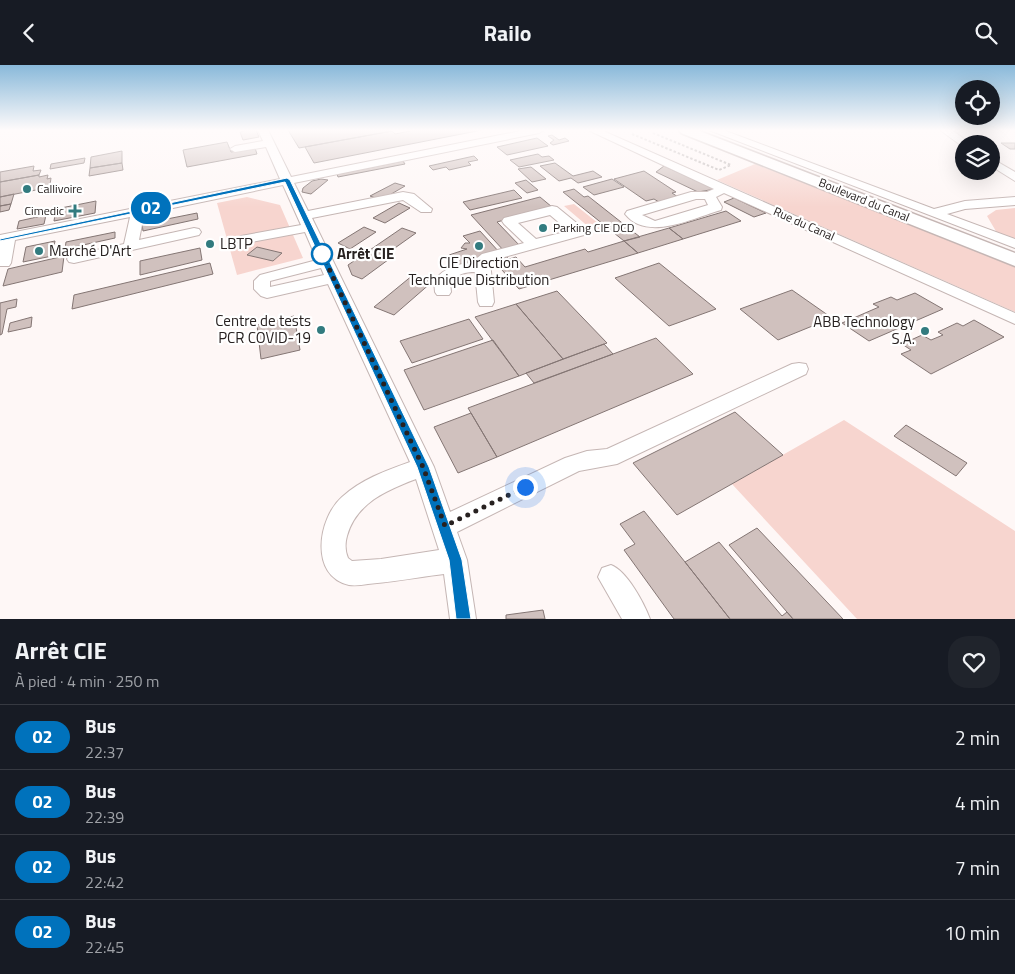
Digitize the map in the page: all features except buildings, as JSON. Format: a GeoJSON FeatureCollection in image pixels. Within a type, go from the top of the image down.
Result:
{"type":"FeatureCollection","features":[{"type":"Feature","properties":{"kind":"main road","name":"Boulevard du Canal"},"geometry":{"type":"LineString","coordinates":[[751,156],[1015,260]]}},
{"type":"Feature","properties":{"kind":"main road","name":"Boulevard du Canal"},"geometry":{"type":"LineString","coordinates":[[767,156],[1015,253]]}},
{"type":"Feature","properties":{"kind":"street"},"geometry":{"type":"LineString","coordinates":[[275,156],[423,467],[456,560],[463,619]]}},
{"type":"Feature","properties":{"kind":"street"},"geometry":{"type":"LineString","coordinates":[[4,263],[5,238],[409,156]]}},
{"type":"Feature","properties":{"kind":"street","name":"Rue du Canal"},"geometry":{"type":"LineString","coordinates":[[651,156],[1015,319]]}},
{"type":"Feature","properties":{"kind":"street","name":"Boulevard du Canal"},"geometry":{"type":"LineString","coordinates":[[795,156],[1015,244]]}},
{"type":"Feature","properties":{"kind":"street"},"geometry":{"type":"LineString","coordinates":[[1000,167],[1015,177]]}},
{"type":"Feature","properties":{"kind":"street"},"geometry":{"type":"LineString","coordinates":[[709,196],[716,207],[655,225],[647,224],[632,214],[695,195],[709,196],[725,188]]}},
{"type":"Feature","properties":{"kind":"street"},"geometry":{"type":"LineString","coordinates":[[241,240],[403,196],[410,197],[426,209]]}},
{"type":"Feature","properties":{"kind":"street"},"geometry":{"type":"LineString","coordinates":[[934,213],[964,205],[1015,201]]}},
{"type":"Feature","properties":{"kind":"street"},"geometry":{"type":"LineString","coordinates":[[130,247],[138,211]]}},
{"type":"Feature","properties":{"kind":"street"},"geometry":{"type":"LineString","coordinates":[[74,259],[194,232]]}},
{"type":"Feature","properties":{"kind":"street"},"geometry":{"type":"LineString","coordinates":[[486,303],[483,268],[485,258],[534,245]]}},
{"type":"Feature","properties":{"kind":"street"},"geometry":{"type":"LineString","coordinates":[[443,292],[442,281],[447,274],[456,269],[467,267],[483,268]]}},
{"type":"Feature","properties":{"kind":"street"},"geometry":{"type":"LineString","coordinates":[[445,526],[573,464],[587,460],[609,458],[799,369]]}},
{"type":"Feature","properties":{"kind":"street"},"geometry":{"type":"LineString","coordinates":[[423,467],[379,483],[349,505],[337,527],[333,543],[334,555],[339,567],[350,573],[381,571],[456,560]]}},
{"type":"Feature","properties":{"kind":"street"},"geometry":{"type":"LineString","coordinates":[[611,577],[636,619]]}},
{"type":"Feature","properties":{"kind":"path"},"geometry":{"type":"LineString","coordinates":[[686,156],[719,170],[731,165],[709,156]]}},
{"type":"Feature","properties":{"kind":"shaded area"},"geometry":{"type":"Polygon","coordinates":[[[755,164],[1015,267],[1015,312],[717,180],[755,164]]]}},
{"type":"Feature","properties":{"kind":"shaded area"},"geometry":{"type":"Polygon","coordinates":[[[247,197],[280,205],[303,258],[237,275],[217,203],[247,197]]]}},
{"type":"Feature","properties":{"kind":"shaded area"},"geometry":{"type":"Polygon","coordinates":[[[574,204],[608,231],[597,234],[564,206],[574,204]]]}},
{"type":"Feature","properties":{"kind":"shaded area"},"geometry":{"type":"Polygon","coordinates":[[[1015,208],[1015,240],[997,233],[987,216],[996,210],[1015,208]]]}},
{"type":"Feature","properties":{"kind":"shaded area"},"geometry":{"type":"Polygon","coordinates":[[[844,420],[1015,531],[1015,619],[857,619],[732,484],[844,420]]]}},
{"type":"Feature","properties":{"kind":"bus line","name":"02"},"geometry":{"type":"LineString","coordinates":[[0,239],[287,180],[423,467],[456,560],[463,619]]}},
{"type":"Feature","properties":{"kind":"place","name":"Callivoire"},"geometry":{"type":"Point","coordinates":[27,189]}},
{"type":"Feature","properties":{"kind":"place","name":"Cimedic"},"geometry":{"type":"Point","coordinates":[75,211]}},
{"type":"Feature","properties":{"kind":"place","name":"Parking CIE DCD"},"geometry":{"type":"Point","coordinates":[543,228]}},
{"type":"Feature","properties":{"kind":"place","name":"LBTP"},"geometry":{"type":"Point","coordinates":[210,244]}},
{"type":"Feature","properties":{"kind":"place","name":"CIE Direction Technique Distribution"},"geometry":{"type":"Point","coordinates":[479,246]}},
{"type":"Feature","properties":{"kind":"place","name":"Marché D'Art"},"geometry":{"type":"Point","coordinates":[39,251]}},
{"type":"Feature","properties":{"kind":"place","name":"Arrêt CIE"},"geometry":{"type":"Point","coordinates":[322,254]}},
{"type":"Feature","properties":{"kind":"place","name":"Centre de tests PCR COVID-19"},"geometry":{"type":"Point","coordinates":[321,330]}},
{"type":"Feature","properties":{"kind":"place","name":"ABB Technology S.A."},"geometry":{"type":"Point","coordinates":[925,331]}},
{"type":"Feature","properties":{"kind":"route"},"geometry":{"type":"LineString","coordinates":[[322,254],[423,467],[445,526],[525,487]]}}]}
